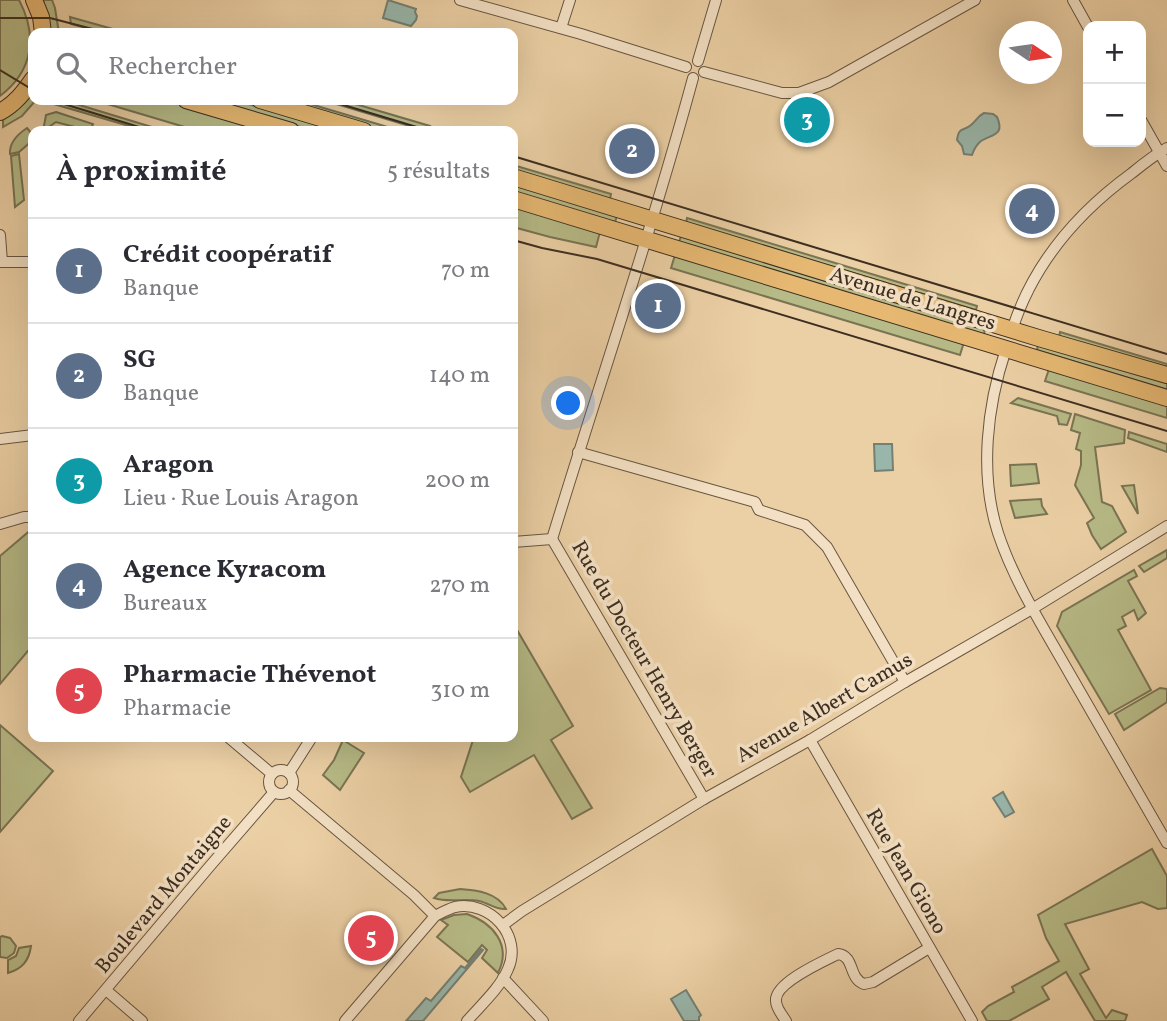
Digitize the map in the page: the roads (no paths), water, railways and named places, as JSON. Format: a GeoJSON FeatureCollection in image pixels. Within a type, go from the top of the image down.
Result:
{"type":"FeatureCollection","features":[{"type":"Feature","properties":{"kind":"main road"},"geometry":{"type":"LineString","coordinates":[[35,0],[42,28]]}},
{"type":"Feature","properties":{"kind":"main road"},"geometry":{"type":"LineString","coordinates":[[1,113],[18,99],[28,86]]}},
{"type":"Feature","properties":{"kind":"main road"},"geometry":{"type":"LineString","coordinates":[[203,105],[273,126]]}},
{"type":"Feature","properties":{"kind":"main road"},"geometry":{"type":"LineString","coordinates":[[277,105],[347,126]]}},
{"type":"Feature","properties":{"kind":"main road","name":"Avenue de Langres"},"geometry":{"type":"LineString","coordinates":[[518,179],[1167,375]]}},
{"type":"Feature","properties":{"kind":"main road","name":"Avenue de Langres"},"geometry":{"type":"LineString","coordinates":[[518,200],[1167,398]]}},
{"type":"Feature","properties":{"kind":"street"},"geometry":{"type":"LineString","coordinates":[[460,0],[686,67]]}},
{"type":"Feature","properties":{"kind":"street"},"geometry":{"type":"LineString","coordinates":[[561,28],[570,0]]}},
{"type":"Feature","properties":{"kind":"street"},"geometry":{"type":"LineString","coordinates":[[698,61],[716,0]]}},
{"type":"Feature","properties":{"kind":"street"},"geometry":{"type":"LineString","coordinates":[[704,72],[782,93],[799,93],[829,82],[975,0]]}},
{"type":"Feature","properties":{"kind":"street"},"geometry":{"type":"LineString","coordinates":[[1073,0],[1085,21]]}},
{"type":"Feature","properties":{"kind":"street"},"geometry":{"type":"LineString","coordinates":[[698,61],[704,66],[704,72],[701,77],[693,78],[686,72],[686,67],[690,62],[698,61]]}},
{"type":"Feature","properties":{"kind":"street"},"geometry":{"type":"LineString","coordinates":[[518,542],[552,539],[652,220],[693,78]]}},
{"type":"Feature","properties":{"kind":"street"},"geometry":{"type":"LineString","coordinates":[[1146,127],[1163,150],[1167,166]]}},
{"type":"Feature","properties":{"kind":"street"},"geometry":{"type":"LineString","coordinates":[[1012,330],[1024,298],[1050,252],[1087,210],[1163,150]]}},
{"type":"Feature","properties":{"kind":"street"},"geometry":{"type":"LineString","coordinates":[[0,235],[1,262],[28,262]]}},
{"type":"Feature","properties":{"kind":"street"},"geometry":{"type":"LineString","coordinates":[[1006,349],[993,394],[989,438],[988,469],[997,530],[1032,609],[1167,843]]}},
{"type":"Feature","properties":{"kind":"street"},"geometry":{"type":"LineString","coordinates":[[0,439],[28,436]]}},
{"type":"Feature","properties":{"kind":"street"},"geometry":{"type":"LineString","coordinates":[[578,452],[755,502],[759,510],[804,525],[827,547],[905,682]]}},
{"type":"Feature","properties":{"kind":"street"},"geometry":{"type":"LineString","coordinates":[[0,524],[28,517]]}},
{"type":"Feature","properties":{"kind":"street","name":"Avenue Albert Camus"},"geometry":{"type":"LineString","coordinates":[[503,925],[704,799],[810,740],[1167,526]]}},
{"type":"Feature","properties":{"kind":"street","name":"Rue du Docteur Henry Berger"},"geometry":{"type":"LineString","coordinates":[[552,539],[704,799]]}},
{"type":"Feature","properties":{"kind":"street","name":"Rue Jean Giono"},"geometry":{"type":"LineString","coordinates":[[810,740],[969,1020]]}},
{"type":"Feature","properties":{"kind":"street"},"geometry":{"type":"LineString","coordinates":[[234,742],[272,774]]}},
{"type":"Feature","properties":{"kind":"street"},"geometry":{"type":"LineString","coordinates":[[289,773],[309,742]]}},
{"type":"Feature","properties":{"kind":"street"},"geometry":{"type":"LineString","coordinates":[[282,770],[289,773],[292,781],[289,790],[274,792],[269,782],[272,774],[282,770]]}},
{"type":"Feature","properties":{"kind":"street"},"geometry":{"type":"LineString","coordinates":[[289,790],[414,895],[435,916]]}},
{"type":"Feature","properties":{"kind":"street","name":"Boulevard Montaigne"},"geometry":{"type":"LineString","coordinates":[[79,1021],[274,792]]}},
{"type":"Feature","properties":{"kind":"street"},"geometry":{"type":"LineString","coordinates":[[345,1021],[435,916],[455,907],[470,907],[496,917],[503,925],[508,936],[510,958],[509,968],[503,978],[467,1021]]}},
{"type":"Feature","properties":{"kind":"street"},"geometry":{"type":"LineString","coordinates":[[786,1021],[776,1004],[777,993],[801,973],[838,954],[847,957],[856,980],[864,984],[873,982],[929,948]]}},
{"type":"Feature","properties":{"kind":"street"},"geometry":{"type":"LineString","coordinates":[[503,978],[543,1021]]}},
{"type":"Feature","properties":{"kind":"street"},"geometry":{"type":"LineString","coordinates":[[106,990],[142,1021]]}},
{"type":"Feature","properties":{"kind":"tram line"},"geometry":{"type":"LineString","coordinates":[[0,18],[50,18],[89,28]]}},
{"type":"Feature","properties":{"kind":"tram line"},"geometry":{"type":"LineString","coordinates":[[0,70],[28,87]]}},
{"type":"Feature","properties":{"kind":"tram line"},"geometry":{"type":"LineString","coordinates":[[67,105],[136,126]]}},
{"type":"Feature","properties":{"kind":"tram line"},"geometry":{"type":"LineString","coordinates":[[344,105],[413,126]]}},
{"type":"Feature","properties":{"kind":"tram line"},"geometry":{"type":"LineString","coordinates":[[518,158],[1167,354]]}},
{"type":"Feature","properties":{"kind":"tram line"},"geometry":{"type":"LineString","coordinates":[[518,241],[597,259],[1167,431]]}},
{"type":"Feature","properties":{"kind":"place","name":"Aragon"},"geometry":{"type":"Point","coordinates":[807,120]}},
{"type":"Feature","properties":{"kind":"place","name":"SG"},"geometry":{"type":"Point","coordinates":[632,151]}},
{"type":"Feature","properties":{"kind":"place","name":"Agence Kyracom"},"geometry":{"type":"Point","coordinates":[1032,211]}},
{"type":"Feature","properties":{"kind":"place","name":"Crédit coopératif"},"geometry":{"type":"Point","coordinates":[658,306]}},
{"type":"Feature","properties":{"kind":"place","name":"Pharmacie Thévenot"},"geometry":{"type":"Point","coordinates":[371,938]}}]}
